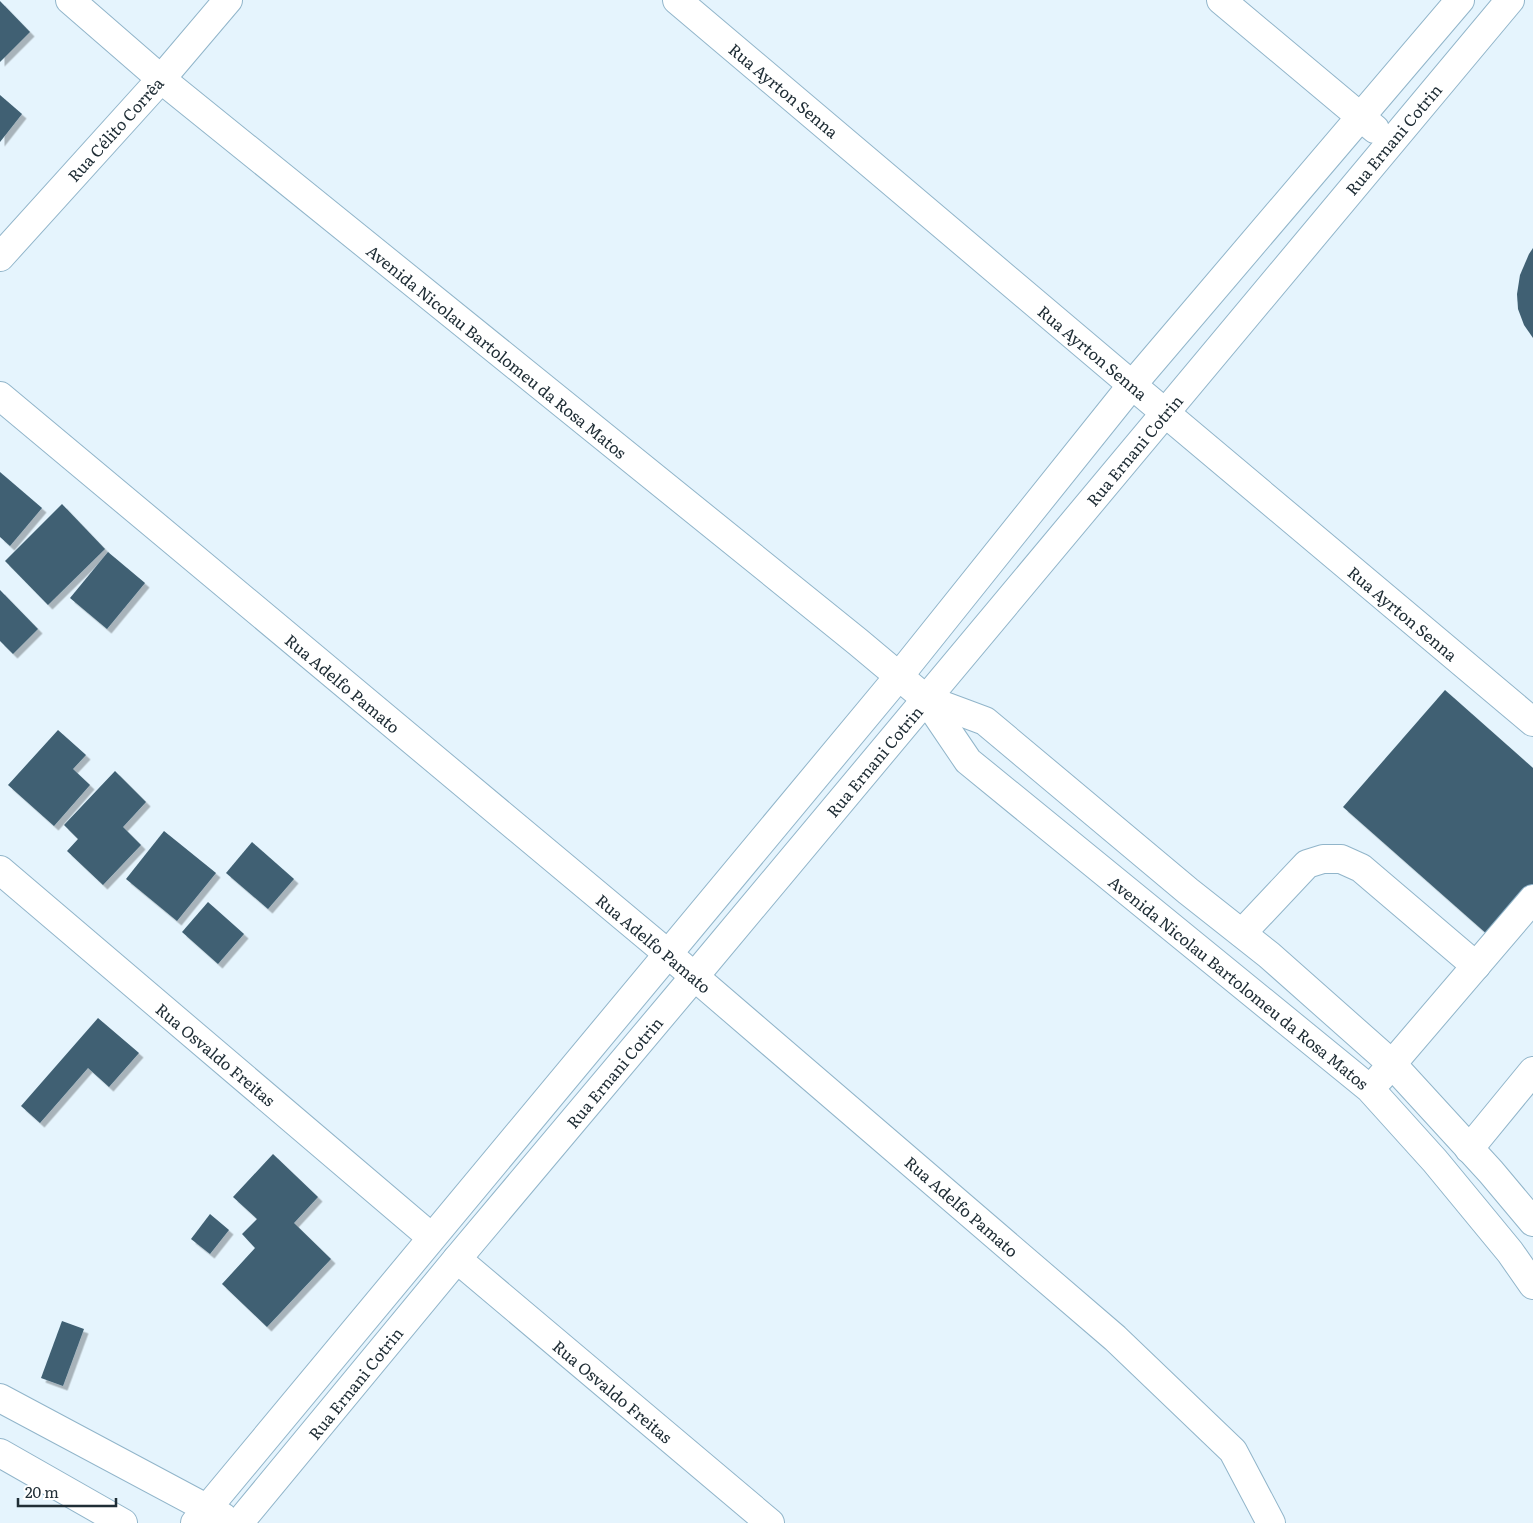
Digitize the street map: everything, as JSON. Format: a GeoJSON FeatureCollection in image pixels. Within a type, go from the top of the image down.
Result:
{"type":"FeatureCollection","features":[{"type":"Feature","properties":{"kind":"street","name":"Avenida Nicolau Bartolomeu da Rosa Matos"},"geometry":{"type":"LineString","coordinates":[[70,0],[161,79],[926,699],[968,761],[1370,1089],[1435,1161],[1510,1252],[1533,1285]]}},
{"type":"Feature","properties":{"kind":"street","name":"Rua Célito Corrêa"},"geometry":{"type":"LineString","coordinates":[[0,257],[161,79],[228,0]]}},
{"type":"Feature","properties":{"kind":"street","name":"Rua Ayrton Senna"},"geometry":{"type":"LineString","coordinates":[[677,0],[1533,722]]}},
{"type":"Feature","properties":{"kind":"street"},"geometry":{"type":"LineString","coordinates":[[1221,0],[1390,142]]}},
{"type":"Feature","properties":{"kind":"street","name":"Rua Ernani Cotrin"},"geometry":{"type":"LineString","coordinates":[[201,1515],[899,676],[1132,385],[1460,0]]}},
{"type":"Feature","properties":{"kind":"street","name":"Rua Ernani Cotrin"},"geometry":{"type":"LineString","coordinates":[[240,1523],[457,1259],[1510,0]]}},
{"type":"Feature","properties":{"kind":"street","name":"Rua Adelfo Pamato"},"geometry":{"type":"LineString","coordinates":[[0,396],[668,954],[1115,1338],[1233,1451],[1271,1523]]}},
{"type":"Feature","properties":{"kind":"street","name":"Avenida Nicolau Bartolomeu da Rosa Matos"},"geometry":{"type":"LineString","coordinates":[[926,699],[985,721],[1188,891],[1269,955],[1392,1064],[1492,1172],[1533,1222]]}},
{"type":"Feature","properties":{"kind":"street"},"geometry":{"type":"LineString","coordinates":[[1242,933],[1307,864],[1323,859],[1341,859],[1361,868],[1476,966]]}},
{"type":"Feature","properties":{"kind":"street","name":"Rua Osvaldo Freitas"},"geometry":{"type":"LineString","coordinates":[[0,870],[431,1237]]}},
{"type":"Feature","properties":{"kind":"street"},"geometry":{"type":"LineString","coordinates":[[1370,1089],[1533,899]]}},
{"type":"Feature","properties":{"kind":"street"},"geometry":{"type":"LineString","coordinates":[[1469,1148],[1533,1071]]}},
{"type":"Feature","properties":{"kind":"street"},"geometry":{"type":"LineString","coordinates":[[1510,1252],[1533,1234]]}},
{"type":"Feature","properties":{"kind":"street","name":"Rua Osvaldo Freitas"},"geometry":{"type":"LineString","coordinates":[[457,1259],[770,1523]]}},
{"type":"Feature","properties":{"kind":"street"},"geometry":{"type":"LineString","coordinates":[[0,1398],[201,1515],[233,1523]]}},
{"type":"Feature","properties":{"kind":"street"},"geometry":{"type":"LineString","coordinates":[[0,1454],[124,1523]]}},
{"type":"Feature","properties":{"kind":"building"},"geometry":{"type":"Polygon","coordinates":[[[0,1],[30,32],[0,62],[0,1]]]}},
{"type":"Feature","properties":{"kind":"building"},"geometry":{"type":"Polygon","coordinates":[[[0,95],[22,114],[0,142],[0,95]]]}},
{"type":"Feature","properties":{"kind":"building"},"geometry":{"type":"Polygon","coordinates":[[[1533,248],[1533,338],[1524,325],[1518,309],[1517,294],[1520,275],[1533,248]]]}},
{"type":"Feature","properties":{"kind":"building"},"geometry":{"type":"Polygon","coordinates":[[[0,472],[42,508],[10,546],[0,537],[0,472]]]}},
{"type":"Feature","properties":{"kind":"building"},"geometry":{"type":"Polygon","coordinates":[[[62,504],[105,549],[48,605],[5,561],[62,504]]]}},
{"type":"Feature","properties":{"kind":"building"},"geometry":{"type":"Polygon","coordinates":[[[108,552],[145,583],[107,629],[70,598],[108,552]]]}},
{"type":"Feature","properties":{"kind":"building"},"geometry":{"type":"Polygon","coordinates":[[[0,590],[38,629],[13,654],[0,641],[0,590]]]}},
{"type":"Feature","properties":{"kind":"building"},"geometry":{"type":"Polygon","coordinates":[[[1445,690],[1533,768],[1533,884],[1488,935],[1343,807],[1445,690]]]}},
{"type":"Feature","properties":{"kind":"building"},"geometry":{"type":"Polygon","coordinates":[[[58,730],[86,755],[73,769],[90,785],[54,826],[8,785],[58,730]]]}},
{"type":"Feature","properties":{"kind":"building"},"geometry":{"type":"Polygon","coordinates":[[[115,771],[146,802],[123,827],[141,845],[103,885],[67,851],[78,839],[64,825],[115,771]]]}},
{"type":"Feature","properties":{"kind":"building"},"geometry":{"type":"Polygon","coordinates":[[[164,831],[216,873],[177,921],[126,879],[164,831]]]}},
{"type":"Feature","properties":{"kind":"building"},"geometry":{"type":"Polygon","coordinates":[[[252,842],[294,879],[268,909],[226,873],[252,842]]]}},
{"type":"Feature","properties":{"kind":"building"},"geometry":{"type":"Polygon","coordinates":[[[208,902],[244,934],[218,964],[182,932],[208,902]]]}},
{"type":"Feature","properties":{"kind":"building"},"geometry":{"type":"Polygon","coordinates":[[[98,1018],[139,1053],[109,1087],[88,1068],[40,1123],[21,1106],[98,1018]]]}},
{"type":"Feature","properties":{"kind":"building"},"geometry":{"type":"Polygon","coordinates":[[[273,1154],[318,1197],[294,1223],[331,1259],[267,1327],[222,1284],[255,1248],[242,1234],[257,1219],[233,1197],[273,1154]]]}},
{"type":"Feature","properties":{"kind":"building"},"geometry":{"type":"Polygon","coordinates":[[[210,1214],[229,1230],[210,1254],[191,1239],[210,1214]]]}},
{"type":"Feature","properties":{"kind":"building"},"geometry":{"type":"Polygon","coordinates":[[[62,1321],[84,1329],[63,1386],[41,1378],[62,1321]]]}}]}
